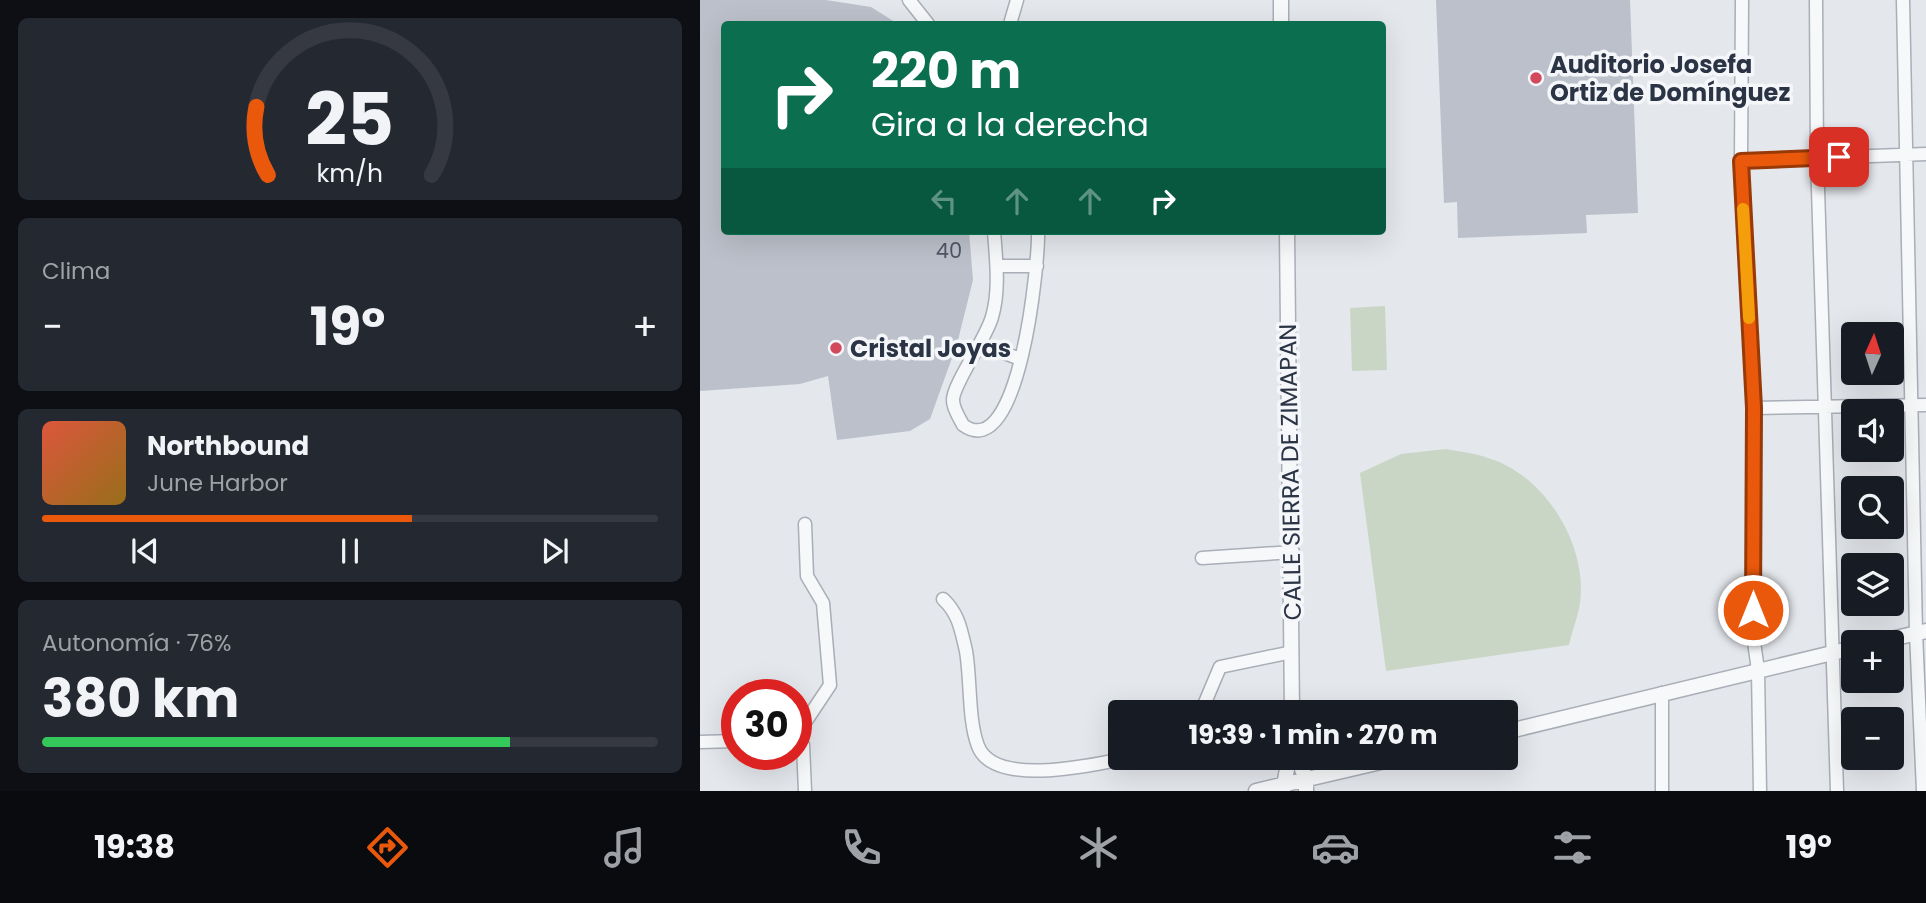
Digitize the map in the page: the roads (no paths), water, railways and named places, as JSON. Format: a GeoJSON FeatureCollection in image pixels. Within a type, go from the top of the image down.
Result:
{"type":"FeatureCollection","features":[{"type":"Feature","properties":{"kind":"street"},"geometry":{"type":"LineString","coordinates":[[909,0],[926,21]]}},
{"type":"Feature","properties":{"kind":"street"},"geometry":{"type":"LineString","coordinates":[[1011,21],[1017,0]]}},
{"type":"Feature","properties":{"kind":"street"},"geometry":{"type":"LineString","coordinates":[[1281,0],[1281,21]]}},
{"type":"Feature","properties":{"kind":"street"},"geometry":{"type":"LineString","coordinates":[[1742,0],[1741,161],[1754,408],[1753,635],[1758,670],[1760,791]]}},
{"type":"Feature","properties":{"kind":"street"},"geometry":{"type":"LineString","coordinates":[[1816,0],[1817,157],[1835,653],[1837,791]]}},
{"type":"Feature","properties":{"kind":"street"},"geometry":{"type":"LineString","coordinates":[[1903,0],[1923,791]]}},
{"type":"Feature","properties":{"kind":"street"},"geometry":{"type":"LineString","coordinates":[[1741,161],[1926,154]]}},
{"type":"Feature","properties":{"kind":"street"},"geometry":{"type":"LineString","coordinates":[[994,235],[997,266],[993,312],[979,349],[954,393],[956,411],[968,428],[990,426],[999,419],[1009,398],[1020,359],[1037,266],[1038,235]]}},
{"type":"Feature","properties":{"kind":"street","name":"CALLE SIERRA DE ZIMAPAN"},"geometry":{"type":"LineString","coordinates":[[1287,235],[1293,552],[1292,700]]}},
{"type":"Feature","properties":{"kind":"street"},"geometry":{"type":"LineString","coordinates":[[997,266],[1037,266]]}},
{"type":"Feature","properties":{"kind":"street"},"geometry":{"type":"LineString","coordinates":[[979,349],[999,351],[1020,359]]}},
{"type":"Feature","properties":{"kind":"street"},"geometry":{"type":"LineString","coordinates":[[1754,408],[1926,405]]}},
{"type":"Feature","properties":{"kind":"street"},"geometry":{"type":"LineString","coordinates":[[805,524],[807,576],[823,603],[830,685],[812,713]]}},
{"type":"Feature","properties":{"kind":"street"},"geometry":{"type":"LineString","coordinates":[[1202,558],[1293,552]]}},
{"type":"Feature","properties":{"kind":"street"},"geometry":{"type":"LineString","coordinates":[[943,599],[959,617],[969,670],[976,743],[983,758],[1003,768],[1048,771],[1108,761]]}},
{"type":"Feature","properties":{"kind":"street"},"geometry":{"type":"LineString","coordinates":[[1518,729],[1841,651]]}},
{"type":"Feature","properties":{"kind":"street"},"geometry":{"type":"LineString","coordinates":[[1206,700],[1220,667],[1292,652]]}},
{"type":"Feature","properties":{"kind":"street"},"geometry":{"type":"LineString","coordinates":[[1661,693],[1662,791]]}},
{"type":"Feature","properties":{"kind":"street"},"geometry":{"type":"LineString","coordinates":[[700,742],[721,741]]}},
{"type":"Feature","properties":{"kind":"street"},"geometry":{"type":"LineString","coordinates":[[804,770],[805,791]]}},
{"type":"Feature","properties":{"kind":"street"},"geometry":{"type":"LineString","coordinates":[[1256,791],[1306,785],[1357,770]]}},
{"type":"Feature","properties":{"kind":"place","name":"Auditorio Josefa Ortiz de Domínguez"},"geometry":{"type":"Point","coordinates":[1536,78]}},
{"type":"Feature","properties":{"kind":"place","name":"Cristal Joyas"},"geometry":{"type":"Point","coordinates":[836,348]}}]}
